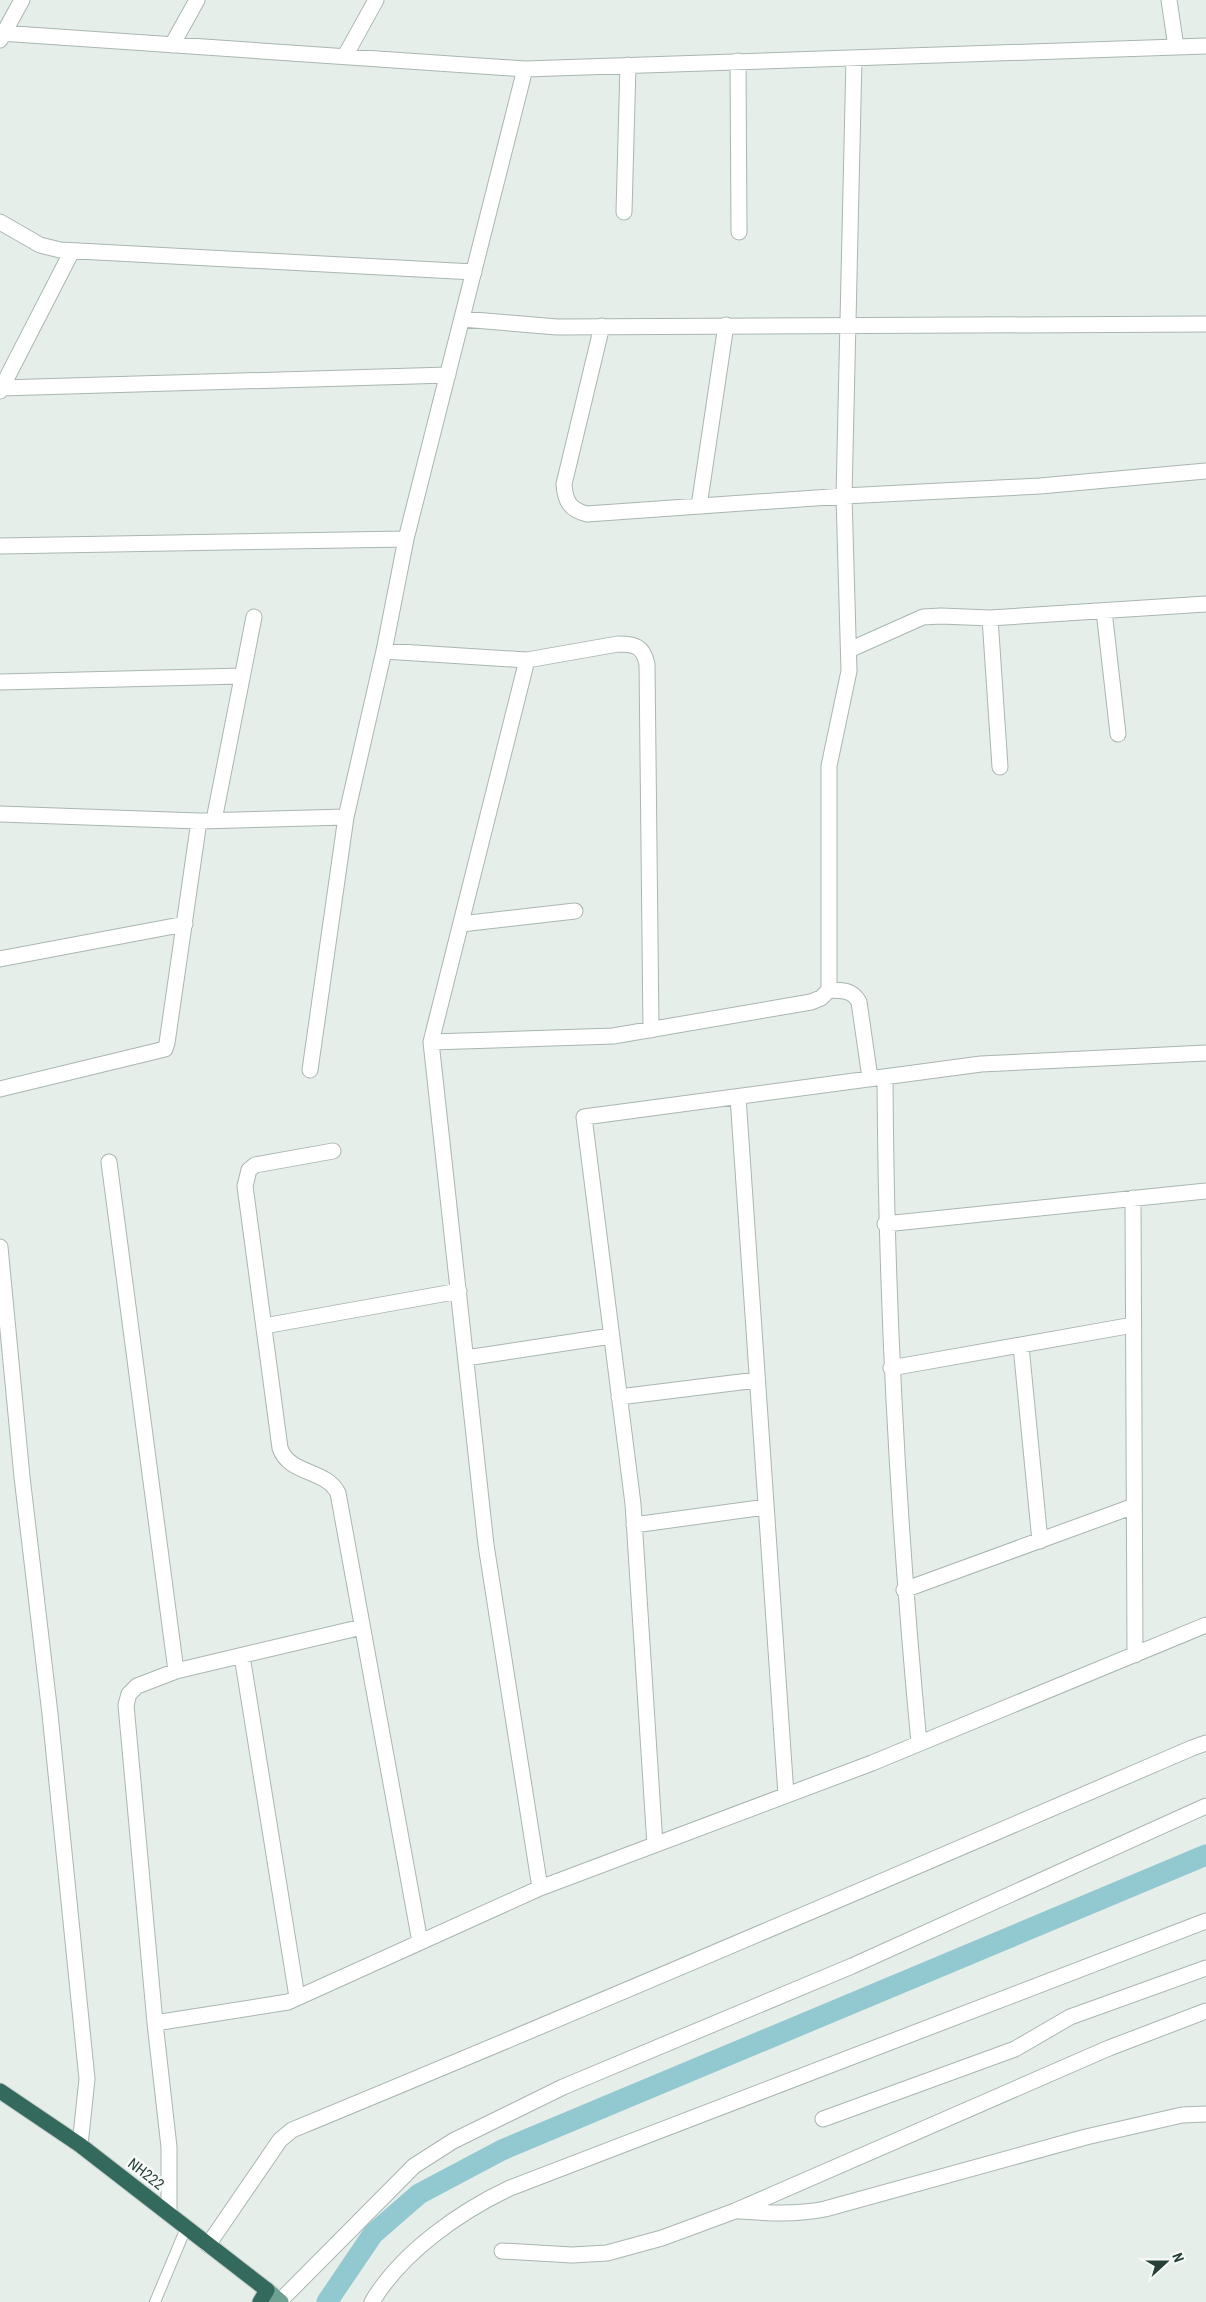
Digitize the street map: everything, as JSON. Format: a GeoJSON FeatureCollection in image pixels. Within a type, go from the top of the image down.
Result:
{"type":"FeatureCollection","features":[{"type":"Feature","properties":{"kind":"highway","name":"NH222"},"geometry":{"type":"LineString","coordinates":[[0,2091],[80,2145],[169,2214],[208,2245],[264,2296]]}},
{"type":"Feature","properties":{"kind":"main road"},"geometry":{"type":"LineString","coordinates":[[264,2296],[281,2301]]}},
{"type":"Feature","properties":{"kind":"street"},"geometry":{"type":"LineString","coordinates":[[22,0],[1,35],[525,68],[1206,46]]}},
{"type":"Feature","properties":{"kind":"street"},"geometry":{"type":"LineString","coordinates":[[172,45],[197,0]]}},
{"type":"Feature","properties":{"kind":"street"},"geometry":{"type":"LineString","coordinates":[[345,56],[376,0]]}},
{"type":"Feature","properties":{"kind":"street"},"geometry":{"type":"LineString","coordinates":[[1169,0],[1176,47]]}},
{"type":"Feature","properties":{"kind":"street"},"geometry":{"type":"LineString","coordinates":[[431,1042],[613,1036],[811,1002],[821,998],[829,990],[829,766],[834,736],[847,687],[849,650],[844,496],[854,58]]}},
{"type":"Feature","properties":{"kind":"street"},"geometry":{"type":"LineString","coordinates":[[738,61],[739,232]]}},
{"type":"Feature","properties":{"kind":"street"},"geometry":{"type":"LineString","coordinates":[[624,212],[628,65]]}},
{"type":"Feature","properties":{"kind":"street"},"geometry":{"type":"LineString","coordinates":[[310,1070],[346,817],[384,651],[406,539],[525,68]]}},
{"type":"Feature","properties":{"kind":"street"},"geometry":{"type":"LineString","coordinates":[[0,222],[40,246],[72,251],[474,272]]}},
{"type":"Feature","properties":{"kind":"street"},"geometry":{"type":"LineString","coordinates":[[72,251],[1,389],[448,375]]}},
{"type":"Feature","properties":{"kind":"street"},"geometry":{"type":"LineString","coordinates":[[462,320],[558,327],[1206,324]]}},
{"type":"Feature","properties":{"kind":"street"},"geometry":{"type":"LineString","coordinates":[[699,506],[726,325]]}},
{"type":"Feature","properties":{"kind":"street"},"geometry":{"type":"LineString","coordinates":[[602,326],[564,484],[564,495],[569,506],[577,512],[587,514],[844,496],[1040,486],[1206,471]]}},
{"type":"Feature","properties":{"kind":"street"},"geometry":{"type":"LineString","coordinates":[[0,546],[406,539]]}},
{"type":"Feature","properties":{"kind":"street"},"geometry":{"type":"LineString","coordinates":[[849,650],[923,617],[990,618],[1206,604]]}},
{"type":"Feature","properties":{"kind":"street"},"geometry":{"type":"LineString","coordinates":[[1104,611],[1118,734]]}},
{"type":"Feature","properties":{"kind":"street"},"geometry":{"type":"LineString","coordinates":[[0,1089],[165,1049],[168,1043],[185,924],[254,617]]}},
{"type":"Feature","properties":{"kind":"street"},"geometry":{"type":"LineString","coordinates":[[990,618],[1000,767]]}},
{"type":"Feature","properties":{"kind":"street"},"geometry":{"type":"LineString","coordinates":[[384,651],[527,660],[618,644],[632,644],[639,647],[645,654],[647,664],[650,1030]]}},
{"type":"Feature","properties":{"kind":"street"},"geometry":{"type":"LineString","coordinates":[[527,660],[431,1042],[486,1545],[540,1888]]}},
{"type":"Feature","properties":{"kind":"street"},"geometry":{"type":"LineString","coordinates":[[0,682],[242,676]]}},
{"type":"Feature","properties":{"kind":"street"},"geometry":{"type":"LineString","coordinates":[[0,814],[207,820],[346,817]]}},
{"type":"Feature","properties":{"kind":"street"},"geometry":{"type":"LineString","coordinates":[[461,924],[575,912]]}},
{"type":"Feature","properties":{"kind":"street"},"geometry":{"type":"LineString","coordinates":[[0,959],[185,924]]}},
{"type":"Feature","properties":{"kind":"street"},"geometry":{"type":"LineString","coordinates":[[829,990],[848,991],[855,995],[859,1002],[877,1078],[904,1590],[919,1743]]}},
{"type":"Feature","properties":{"kind":"street"},"geometry":{"type":"LineString","coordinates":[[654,1845],[634,1525],[584,1117],[980,1064],[1206,1053]]}},
{"type":"Feature","properties":{"kind":"street"},"geometry":{"type":"LineString","coordinates":[[738,1097],[786,1795]]}},
{"type":"Feature","properties":{"kind":"street"},"geometry":{"type":"LineString","coordinates":[[333,1151],[255,1165],[248,1170],[245,1177],[280,1448],[283,1457],[290,1464],[325,1478],[334,1484],[338,1493],[420,1942]]}},
{"type":"Feature","properties":{"kind":"street"},"geometry":{"type":"LineString","coordinates":[[109,1162],[176,1670]]}},
{"type":"Feature","properties":{"kind":"street"},"geometry":{"type":"LineString","coordinates":[[885,1224],[1206,1191]]}},
{"type":"Feature","properties":{"kind":"street"},"geometry":{"type":"LineString","coordinates":[[1133,1198],[1134,1655]]}},
{"type":"Feature","properties":{"kind":"street"},"geometry":{"type":"LineString","coordinates":[[0,1247],[21,1468],[50,1714],[86,2079],[80,2145]]}},
{"type":"Feature","properties":{"kind":"street"},"geometry":{"type":"LineString","coordinates":[[264,1326],[459,1291]]}},
{"type":"Feature","properties":{"kind":"street"},"geometry":{"type":"LineString","coordinates":[[891,1368],[1133,1325]]}},
{"type":"Feature","properties":{"kind":"street"},"geometry":{"type":"LineString","coordinates":[[466,1358],[611,1336]]}},
{"type":"Feature","properties":{"kind":"street"},"geometry":{"type":"LineString","coordinates":[[1021,1346],[1040,1541]]}},
{"type":"Feature","properties":{"kind":"street"},"geometry":{"type":"LineString","coordinates":[[619,1396],[757,1380]]}},
{"type":"Feature","properties":{"kind":"street"},"geometry":{"type":"LineString","coordinates":[[904,1590],[1134,1506]]}},
{"type":"Feature","properties":{"kind":"street"},"geometry":{"type":"LineString","coordinates":[[634,1525],[766,1507]]}},
{"type":"Feature","properties":{"kind":"street"},"geometry":{"type":"LineString","coordinates":[[155,2023],[288,2002],[540,1888],[919,1743],[1206,1625]]}},
{"type":"Feature","properties":{"kind":"street"},"geometry":{"type":"LineString","coordinates":[[169,2214],[169,2147],[155,2023],[126,1705],[129,1694],[137,1686],[176,1670],[362,1627]]}},
{"type":"Feature","properties":{"kind":"street"},"geometry":{"type":"LineString","coordinates":[[242,1656],[297,1997]]}},
{"type":"Feature","properties":{"kind":"street"},"geometry":{"type":"LineString","coordinates":[[208,2245],[280,2140],[292,2130],[493,2048],[1206,1743]]}},
{"type":"Feature","properties":{"kind":"street"},"geometry":{"type":"LineString","coordinates":[[281,2301],[414,2166],[453,2141],[563,2088],[861,1962],[1206,1806]]}},
{"type":"Feature","properties":{"kind":"street"},"geometry":{"type":"LineString","coordinates":[[372,2302],[383,2284],[398,2267],[447,2226],[483,2202],[510,2188],[1206,1921]]}},
{"type":"Feature","properties":{"kind":"street"},"geometry":{"type":"LineString","coordinates":[[823,2119],[1014,2048],[1070,2017],[1206,1968]]}},
{"type":"Feature","properties":{"kind":"street"},"geometry":{"type":"LineString","coordinates":[[502,2251],[572,2255],[607,2253],[636,2246],[735,2211],[1100,2052],[1206,2011]]}},
{"type":"Feature","properties":{"kind":"street"},"geometry":{"type":"LineString","coordinates":[[735,2211],[781,2214],[806,2213],[1086,2137],[1182,2115],[1206,2114]]}},
{"type":"Feature","properties":{"kind":"lane"},"geometry":{"type":"LineString","coordinates":[[155,2302],[186,2228]]}},
{"type":"Feature","properties":{"kind":"waterway"},"geometry":{"type":"LineString","coordinates":[[327,2302],[373,2234],[419,2194],[502,2150],[1206,1855]]}}]}
